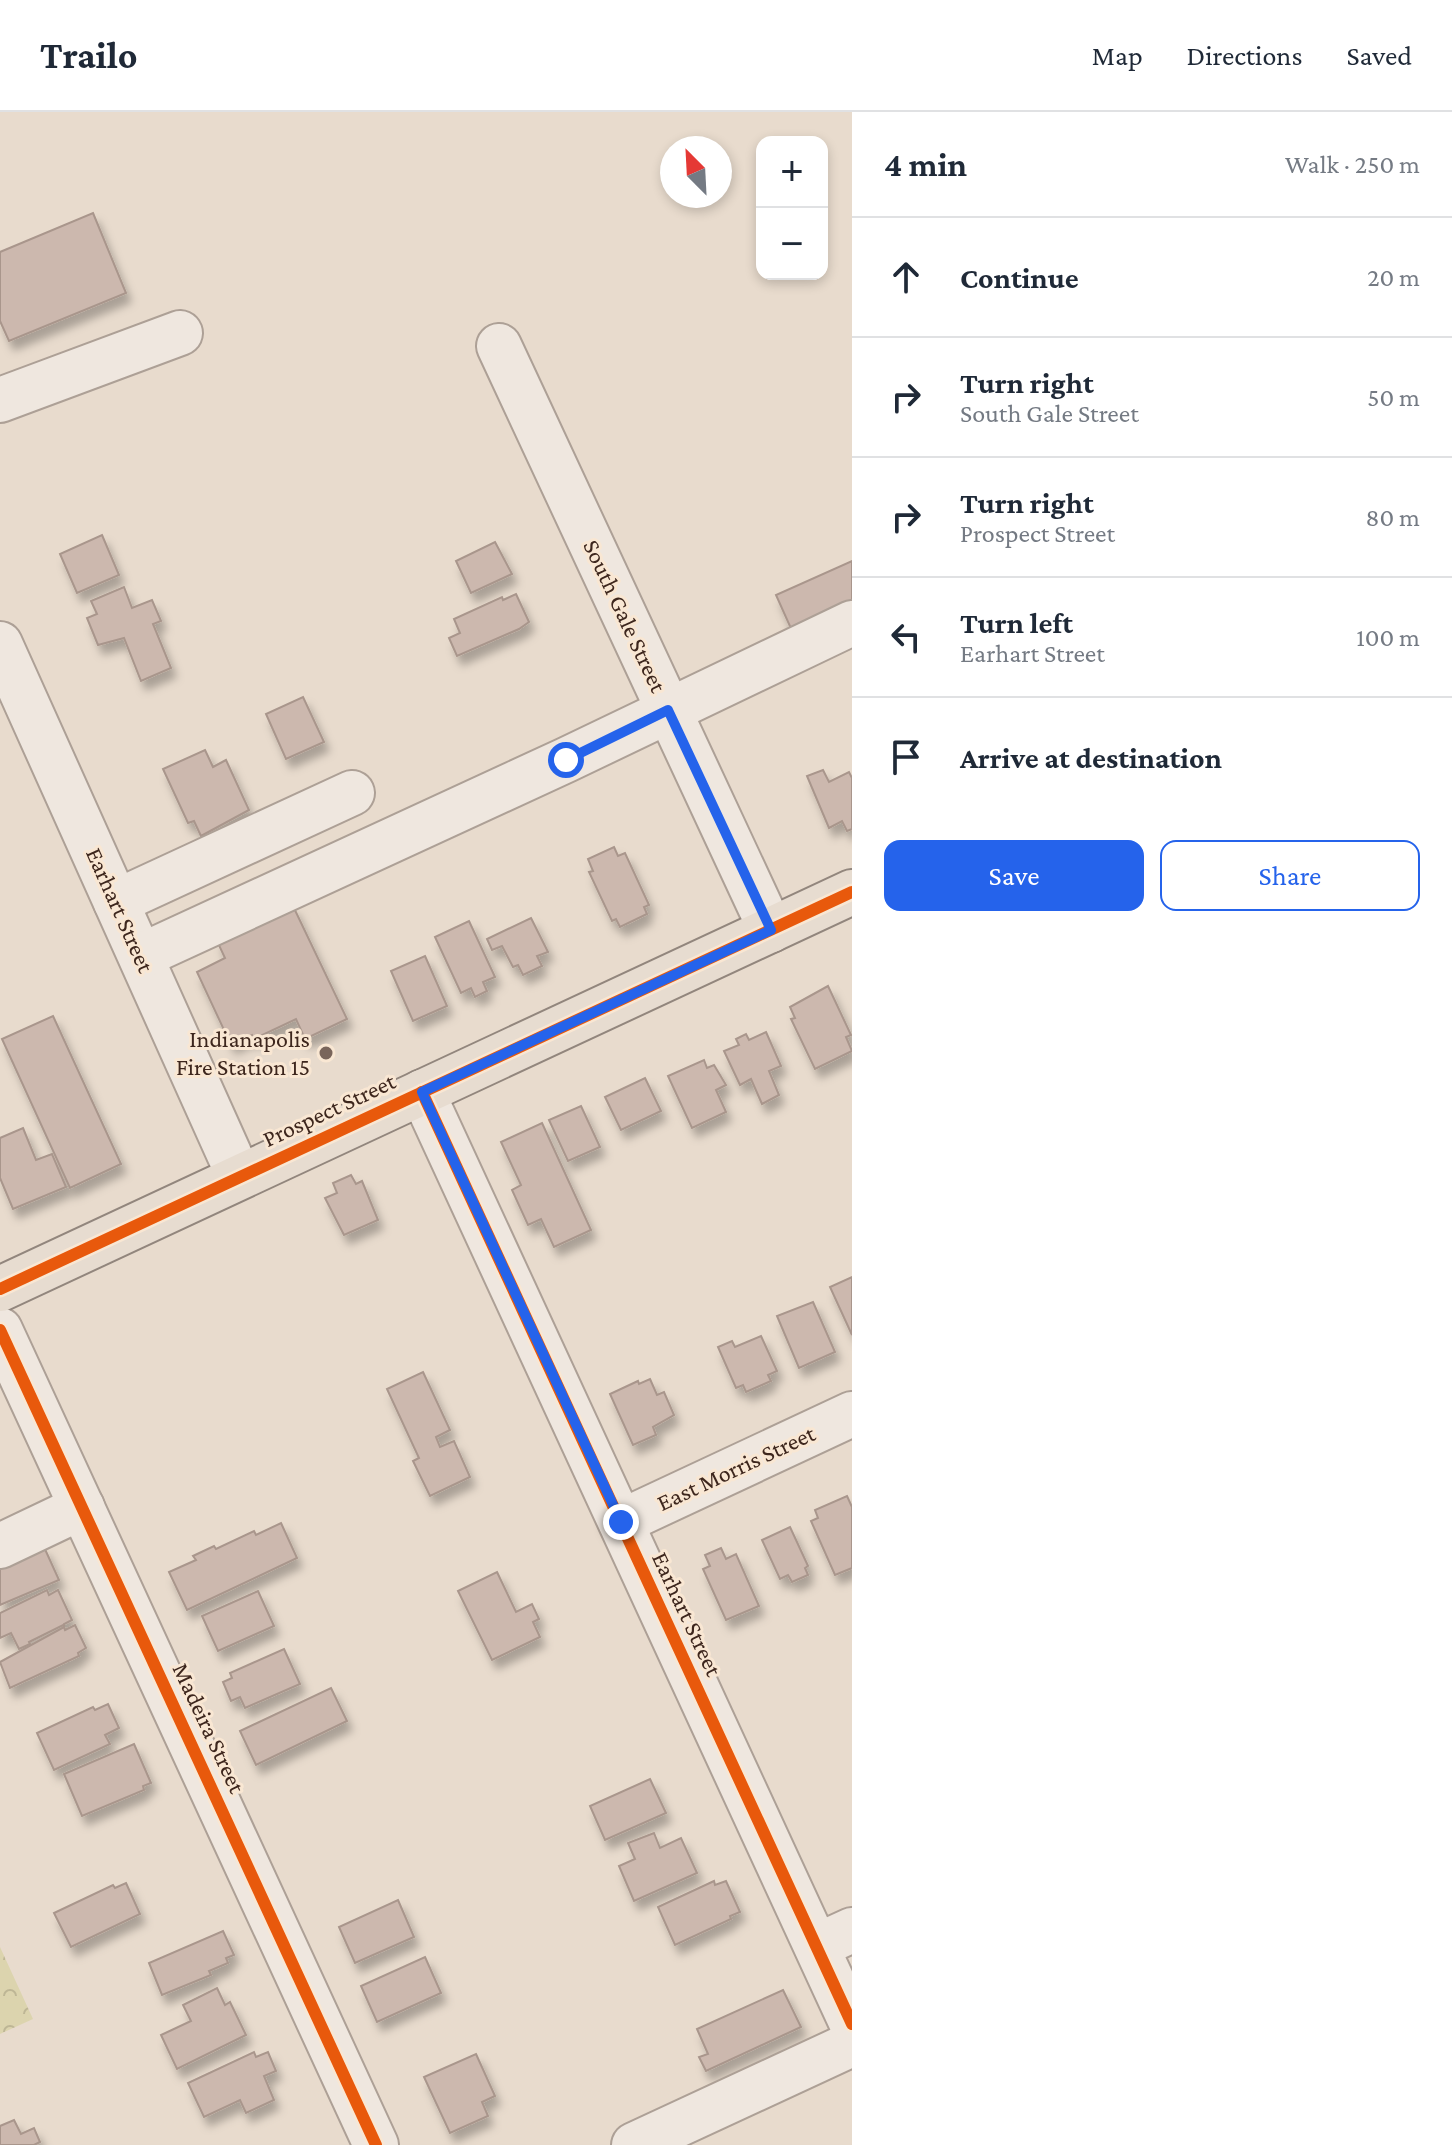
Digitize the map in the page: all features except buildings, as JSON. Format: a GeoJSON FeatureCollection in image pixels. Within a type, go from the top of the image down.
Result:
{"type":"FeatureCollection","features":[{"type":"Feature","properties":{"kind":"main road","name":"Prospect Street"},"geometry":{"type":"LineString","coordinates":[[0,1289],[852,892]]}},
{"type":"Feature","properties":{"kind":"street"},"geometry":{"type":"LineString","coordinates":[[0,400],[180,333]]}},
{"type":"Feature","properties":{"kind":"street","name":"South Gale Street"},"geometry":{"type":"LineString","coordinates":[[499,346],[771,930]]}},
{"type":"Feature","properties":{"kind":"street"},"geometry":{"type":"LineString","coordinates":[[141,956],[566,760],[852,623]]}},
{"type":"Feature","properties":{"kind":"street","name":"Earhart Street"},"geometry":{"type":"LineString","coordinates":[[0,644],[239,1176]]}},
{"type":"Feature","properties":{"kind":"street"},"geometry":{"type":"LineString","coordinates":[[116,902],[352,793]]}},
{"type":"Feature","properties":{"kind":"street","name":"Earhart Street"},"geometry":{"type":"LineString","coordinates":[[422,1092],[621,1522],[834,1938],[852,2024]]}},
{"type":"Feature","properties":{"kind":"street","name":"Madeira Street"},"geometry":{"type":"LineString","coordinates":[[0,1330],[376,2145]]}},
{"type":"Feature","properties":{"kind":"street","name":"East Morris Street"},"geometry":{"type":"LineString","coordinates":[[621,1522],[852,1414]]}},
{"type":"Feature","properties":{"kind":"street"},"geometry":{"type":"LineString","coordinates":[[0,1546],[82,1507]]}},
{"type":"Feature","properties":{"kind":"street"},"geometry":{"type":"LineString","coordinates":[[634,2145],[852,2044]]}},
{"type":"Feature","properties":{"kind":"green space"},"geometry":{"type":"Polygon","coordinates":[[[0,1947],[33,2019],[0,2034],[0,1947]]]}},
{"type":"Feature","properties":{"kind":"cycle path"},"geometry":{"type":"LineString","coordinates":[[0,1289],[852,892]]}},
{"type":"Feature","properties":{"kind":"cycle path"},"geometry":{"type":"LineString","coordinates":[[422,1092],[852,2024]]}},
{"type":"Feature","properties":{"kind":"cycle path"},"geometry":{"type":"LineString","coordinates":[[0,1330],[376,2145]]}},
{"type":"Feature","properties":{"kind":"place","name":"Indianapolis Fire Station 15"},"geometry":{"type":"Point","coordinates":[326,1053]}},
{"type":"Feature","properties":{"kind":"route"},"geometry":{"type":"LineString","coordinates":[[566,760],[668,710],[771,930],[422,1092],[621,1522]]}}]}
